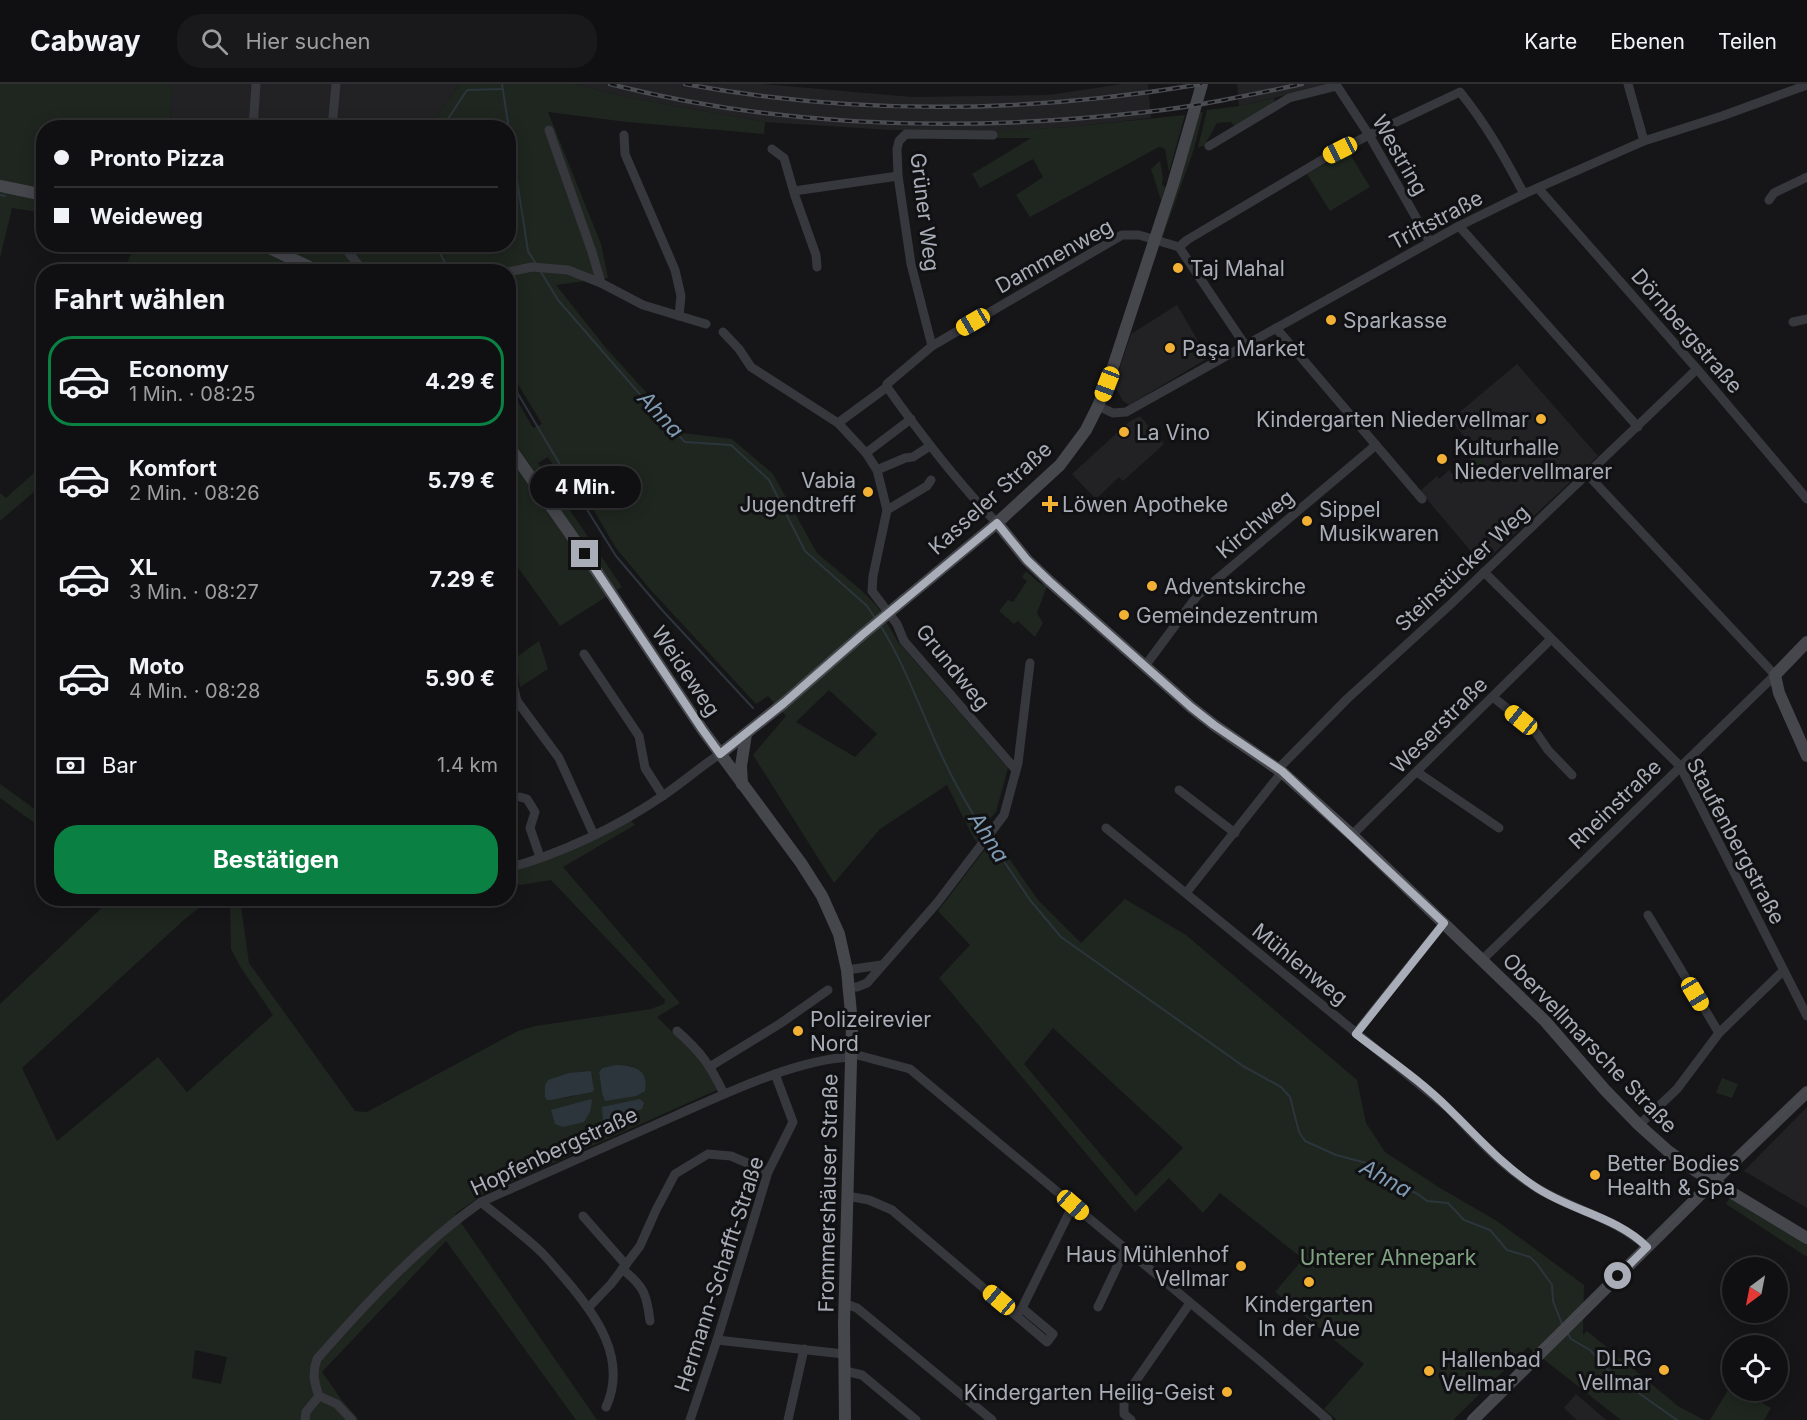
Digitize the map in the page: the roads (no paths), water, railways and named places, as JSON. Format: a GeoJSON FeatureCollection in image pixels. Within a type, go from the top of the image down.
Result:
{"type":"FeatureCollection","features":[{"type":"Feature","properties":{"kind":"main road","name":"Kasseler Straße"},"geometry":{"type":"LineString","coordinates":[[720,754],[997,523],[1060,465],[1086,430],[1098,406],[1154,239],[1194,117],[1202,84]]}},
{"type":"Feature","properties":{"kind":"main road"},"geometry":{"type":"LineString","coordinates":[[0,186],[36,194]]}},
{"type":"Feature","properties":{"kind":"main road"},"geometry":{"type":"LineString","coordinates":[[278,252],[303,264]]}},
{"type":"Feature","properties":{"kind":"main road","name":"Weideweg"},"geometry":{"type":"LineString","coordinates":[[516,457],[720,754],[801,863],[822,896],[839,934],[847,970],[847,987]]}},
{"type":"Feature","properties":{"kind":"main road","name":"Obervellmarsche Straße"},"geometry":{"type":"LineString","coordinates":[[997,523],[1027,560],[1145,666],[1214,725],[1280,770],[1352,835],[1545,1021],[1605,1090],[1668,1151],[1713,1182],[1807,1238]]}},
{"type":"Feature","properties":{"kind":"main road"},"geometry":{"type":"LineString","coordinates":[[1807,642],[1775,675],[1779,693],[1807,756]]}},
{"type":"Feature","properties":{"kind":"main road"},"geometry":{"type":"LineString","coordinates":[[742,784],[741,766],[746,734]]}},
{"type":"Feature","properties":{"kind":"main road","name":"Frommershäuser Straße"},"geometry":{"type":"LineString","coordinates":[[845,1420],[844,1354],[852,1024],[847,987]]}},
{"type":"Feature","properties":{"kind":"main road"},"geometry":{"type":"LineString","coordinates":[[1473,1420],[1807,1092]]}},
{"type":"Feature","properties":{"kind":"street"},"geometry":{"type":"LineString","coordinates":[[254,120],[256,84]]}},
{"type":"Feature","properties":{"kind":"street"},"geometry":{"type":"LineString","coordinates":[[333,120],[336,84]]}},
{"type":"Feature","properties":{"kind":"street"},"geometry":{"type":"LineString","coordinates":[[1628,84],[1644,141]]}},
{"type":"Feature","properties":{"kind":"street","name":"Westring"},"geometry":{"type":"LineString","coordinates":[[1209,146],[1290,98],[1341,85],[1430,242]]}},
{"type":"Feature","properties":{"kind":"street","name":"Triftstraße"},"geometry":{"type":"LineString","coordinates":[[1098,406],[1113,412],[1126,412],[1459,226],[1524,194],[1644,141],[1722,116],[1794,87],[1807,85]]}},
{"type":"Feature","properties":{"kind":"street"},"geometry":{"type":"LineString","coordinates":[[1245,345],[1179,247],[1186,240],[1287,180],[1369,135],[1460,92],[1501,150],[1524,194]]}},
{"type":"Feature","properties":{"kind":"street"},"geometry":{"type":"LineString","coordinates":[[549,130],[572,192],[601,283]]}},
{"type":"Feature","properties":{"kind":"street","name":"Grüner Weg"},"geometry":{"type":"LineString","coordinates":[[932,346],[911,264],[898,176],[899,141],[906,134],[993,135]]}},
{"type":"Feature","properties":{"kind":"street"},"geometry":{"type":"LineString","coordinates":[[624,135],[625,154],[675,270],[681,296],[679,316]]}},
{"type":"Feature","properties":{"kind":"street"},"geometry":{"type":"LineString","coordinates":[[772,149],[784,158],[816,255],[817,267]]}},
{"type":"Feature","properties":{"kind":"street"},"geometry":{"type":"LineString","coordinates":[[794,191],[898,176]]}},
{"type":"Feature","properties":{"kind":"street"},"geometry":{"type":"LineString","coordinates":[[1769,200],[1774,193],[1807,177]]}},
{"type":"Feature","properties":{"kind":"street","name":"Dörnbergstraße"},"geometry":{"type":"LineString","coordinates":[[1539,188],[1807,499]]}},
{"type":"Feature","properties":{"kind":"street"},"geometry":{"type":"LineString","coordinates":[[1459,226],[1638,427]]}},
{"type":"Feature","properties":{"kind":"street","name":"Dammenweg"},"geometry":{"type":"LineString","coordinates":[[838,423],[887,386],[932,346],[1122,235],[1139,235],[1179,247]]}},
{"type":"Feature","properties":{"kind":"street"},"geometry":{"type":"LineString","coordinates":[[348,252],[358,264]]}},
{"type":"Feature","properties":{"kind":"street"},"geometry":{"type":"LineString","coordinates":[[516,270],[532,267],[568,270],[601,283],[644,305],[706,324]]}},
{"type":"Feature","properties":{"kind":"street"},"geometry":{"type":"LineString","coordinates":[[1793,322],[1807,319]]}},
{"type":"Feature","properties":{"kind":"street"},"geometry":{"type":"LineString","coordinates":[[1276,328],[1422,499]]}},
{"type":"Feature","properties":{"kind":"street"},"geometry":{"type":"LineString","coordinates":[[723,332],[752,367],[838,423],[866,453],[877,470],[887,510],[927,486],[931,480]]}},
{"type":"Feature","properties":{"kind":"street","name":"Steinstücker Weg"},"geometry":{"type":"LineString","coordinates":[[1186,892],[1235,833],[1280,770],[1347,699],[1697,369]]}},
{"type":"Feature","properties":{"kind":"street","name":"Obervellmarsche Straße"},"geometry":{"type":"LineString","coordinates":[[887,386],[930,446],[970,496],[997,523]]}},
{"type":"Feature","properties":{"kind":"street"},"geometry":{"type":"LineString","coordinates":[[866,453],[911,419]]}},
{"type":"Feature","properties":{"kind":"street","name":"Kirchweg"},"geometry":{"type":"LineString","coordinates":[[1145,666],[1197,596],[1376,445]]}},
{"type":"Feature","properties":{"kind":"street"},"geometry":{"type":"LineString","coordinates":[[877,470],[913,457],[930,446]]}},
{"type":"Feature","properties":{"kind":"street"},"geometry":{"type":"LineString","coordinates":[[1587,474],[1775,675]]}},
{"type":"Feature","properties":{"kind":"street","name":"Grundweg"},"geometry":{"type":"LineString","coordinates":[[887,510],[872,591],[897,624],[904,641],[1016,770]]}},
{"type":"Feature","properties":{"kind":"street","name":"Staufenbergstraße"},"geometry":{"type":"LineString","coordinates":[[1484,572],[1680,766],[1807,1016]]}},
{"type":"Feature","properties":{"kind":"street","name":"Weserstraße"},"geometry":{"type":"LineString","coordinates":[[1352,835],[1551,639]]}},
{"type":"Feature","properties":{"kind":"street"},"geometry":{"type":"LineString","coordinates":[[585,654],[639,735],[645,768],[663,795]]}},
{"type":"Feature","properties":{"kind":"street"},"geometry":{"type":"LineString","coordinates":[[847,987],[867,983],[937,903],[1004,816],[1016,770],[1030,663]]}},
{"type":"Feature","properties":{"kind":"street","name":"Rheinstraße"},"geometry":{"type":"LineString","coordinates":[[1482,960],[1775,675]]}},
{"type":"Feature","properties":{"kind":"street"},"geometry":{"type":"LineString","coordinates":[[516,697],[559,758],[594,835]]}},
{"type":"Feature","properties":{"kind":"street"},"geometry":{"type":"LineString","coordinates":[[1493,697],[1535,731],[1548,750],[1572,775]]}},
{"type":"Feature","properties":{"kind":"street"},"geometry":{"type":"LineString","coordinates":[[516,866],[594,835],[663,795],[720,754]]}},
{"type":"Feature","properties":{"kind":"street"},"geometry":{"type":"LineString","coordinates":[[1417,772],[1499,828]]}},
{"type":"Feature","properties":{"kind":"street"},"geometry":{"type":"LineString","coordinates":[[1179,790],[1235,833]]}},
{"type":"Feature","properties":{"kind":"street"},"geometry":{"type":"LineString","coordinates":[[520,796],[527,799],[535,812],[530,828],[540,858]]}},
{"type":"Feature","properties":{"kind":"street","name":"Mühlenweg"},"geometry":{"type":"LineString","coordinates":[[1106,828],[1448,1108],[1484,1146],[1518,1175],[1559,1200],[1623,1228],[1647,1247]]}},
{"type":"Feature","properties":{"kind":"street"},"geometry":{"type":"LineString","coordinates":[[1648,915],[1719,1033]]}},
{"type":"Feature","properties":{"kind":"street"},"geometry":{"type":"LineString","coordinates":[[1356,1034],[1444,923]]}},
{"type":"Feature","properties":{"kind":"street"},"geometry":{"type":"LineString","coordinates":[[847,970],[881,965]]}},
{"type":"Feature","properties":{"kind":"street"},"geometry":{"type":"LineString","coordinates":[[1639,1125],[1677,1089],[1719,1033],[1783,971]]}},
{"type":"Feature","properties":{"kind":"street"},"geometry":{"type":"LineString","coordinates":[[711,1066],[781,1023],[828,990]]}},
{"type":"Feature","properties":{"kind":"street"},"geometry":{"type":"LineString","coordinates":[[677,1031],[698,1050],[711,1066],[724,1094]]}},
{"type":"Feature","properties":{"kind":"street"},"geometry":{"type":"LineString","coordinates":[[850,1055],[909,1069],[1190,1302],[1328,1420]]}},
{"type":"Feature","properties":{"kind":"street","name":"Hopfenbergstraße"},"geometry":{"type":"LineString","coordinates":[[319,1396],[314,1383],[313,1370],[317,1359],[424,1246],[448,1225],[481,1202],[724,1094],[776,1074],[850,1055]]}},
{"type":"Feature","properties":{"kind":"street","name":"Hermann-Schafft-Straße"},"geometry":{"type":"LineString","coordinates":[[690,1420],[768,1172],[793,1122],[776,1074]]}},
{"type":"Feature","properties":{"kind":"street"},"geometry":{"type":"LineString","coordinates":[[589,1307],[640,1246],[675,1174],[708,1154],[731,1156],[768,1172]]}},
{"type":"Feature","properties":{"kind":"street"},"geometry":{"type":"LineString","coordinates":[[848,1196],[869,1200],[892,1210],[1019,1312],[1073,1205]]}},
{"type":"Feature","properties":{"kind":"street"},"geometry":{"type":"LineString","coordinates":[[481,1202],[540,1250],[589,1307],[610,1349],[614,1365],[613,1392],[606,1407]]}},
{"type":"Feature","properties":{"kind":"street"},"geometry":{"type":"LineString","coordinates":[[583,1216],[641,1286],[647,1300],[650,1321]]}},
{"type":"Feature","properties":{"kind":"street"},"geometry":{"type":"LineString","coordinates":[[1098,1307],[1125,1250]]}},
{"type":"Feature","properties":{"kind":"street"},"geometry":{"type":"LineString","coordinates":[[1131,1420],[1124,1414],[1124,1398],[1190,1302]]}},
{"type":"Feature","properties":{"kind":"street"},"geometry":{"type":"LineString","coordinates":[[846,1304],[857,1308],[992,1420]]}},
{"type":"Feature","properties":{"kind":"street"},"geometry":{"type":"LineString","coordinates":[[717,1340],[844,1354]]}},
{"type":"Feature","properties":{"kind":"street"},"geometry":{"type":"LineString","coordinates":[[788,1420],[804,1349]]}},
{"type":"Feature","properties":{"kind":"street"},"geometry":{"type":"LineString","coordinates":[[845,1371],[862,1375],[916,1420]]}},
{"type":"Feature","properties":{"kind":"street"},"geometry":{"type":"LineString","coordinates":[[305,1420],[306,1412],[319,1396],[337,1404],[352,1420]]}},
{"type":"Feature","properties":{"kind":"waterway","name":"Ahna"},"geometry":{"type":"LineString","coordinates":[[502,84],[508,120]]}},
{"type":"Feature","properties":{"kind":"waterway"},"geometry":{"type":"LineString","coordinates":[[447,120],[467,90],[503,89]]}},
{"type":"Feature","properties":{"kind":"waterway","name":"Ahna"},"geometry":{"type":"LineString","coordinates":[[516,174],[528,251],[536,264]]}},
{"type":"Feature","properties":{"kind":"waterway"},"geometry":{"type":"LineString","coordinates":[[0,195],[5,196]]}},
{"type":"Feature","properties":{"kind":"waterway"},"geometry":{"type":"LineString","coordinates":[[439,252],[446,264]]}},
{"type":"Feature","properties":{"kind":"waterway","name":"Ahna"},"geometry":{"type":"LineString","coordinates":[[541,272],[558,300],[650,406],[685,442],[731,445],[769,480],[805,551],[867,606],[875,618]]}},
{"type":"Feature","properties":{"kind":"waterway"},"geometry":{"type":"LineString","coordinates":[[516,390],[616,556],[662,610],[753,708]]}},
{"type":"Feature","properties":{"kind":"waterway","name":"Ahna"},"geometry":{"type":"LineString","coordinates":[[880,625],[899,660],[953,778],[986,834]]}},
{"type":"Feature","properties":{"kind":"waterway","name":"Ahna"},"geometry":{"type":"LineString","coordinates":[[989,839],[1030,900],[1061,937],[1243,1066],[1281,1087],[1290,1097],[1299,1132],[1305,1141],[1336,1155],[1370,1164],[1382,1171],[1393,1184],[1418,1194],[1427,1201],[1448,1203],[1464,1220],[1490,1230],[1507,1250],[1530,1257],[1552,1285],[1553,1301],[1562,1324]]}},
{"type":"Feature","properties":{"kind":"waterway","name":"Ahna"},"geometry":{"type":"LineString","coordinates":[[1568,1334],[1571,1339],[1590,1350],[1613,1375],[1677,1420]]}},
{"type":"Feature","properties":{"kind":"tram line"},"geometry":{"type":"LineString","coordinates":[[1467,1420],[1807,1089]]}},
{"type":"Feature","properties":{"kind":"railway"},"geometry":{"type":"LineString","coordinates":[[610,84],[676,99],[742,110],[809,118],[944,124],[1012,122],[1146,112],[1302,84]]}},
{"type":"Feature","properties":{"kind":"railway"},"geometry":{"type":"LineString","coordinates":[[685,84],[814,102],[943,107],[1073,101],[1202,84]]}},
{"type":"Feature","properties":{"kind":"place","name":"Taj Mahal"},"geometry":{"type":"Point","coordinates":[1178,268]}},
{"type":"Feature","properties":{"kind":"place","name":"Sparkasse"},"geometry":{"type":"Point","coordinates":[1331,320]}},
{"type":"Feature","properties":{"kind":"place","name":"Paşa Market"},"geometry":{"type":"Point","coordinates":[1170,348]}},
{"type":"Feature","properties":{"kind":"place","name":"Kindergarten Niedervellmar"},"geometry":{"type":"Point","coordinates":[1541,419]}},
{"type":"Feature","properties":{"kind":"place","name":"La Vino"},"geometry":{"type":"Point","coordinates":[1124,432]}},
{"type":"Feature","properties":{"kind":"place","name":"Kulturhalle Niedervellmarer"},"geometry":{"type":"Point","coordinates":[1442,459]}},
{"type":"Feature","properties":{"kind":"place","name":"Vabia Jugendtreff"},"geometry":{"type":"Point","coordinates":[868,492]}},
{"type":"Feature","properties":{"kind":"place","name":"Löwen Apotheke"},"geometry":{"type":"Point","coordinates":[1050,504]}},
{"type":"Feature","properties":{"kind":"place","name":"Sippel Musikwaren"},"geometry":{"type":"Point","coordinates":[1307,521]}},
{"type":"Feature","properties":{"kind":"place","name":"Adventskirche"},"geometry":{"type":"Point","coordinates":[1152,586]}},
{"type":"Feature","properties":{"kind":"place","name":"Gemeindezentrum"},"geometry":{"type":"Point","coordinates":[1124,615]}},
{"type":"Feature","properties":{"kind":"place","name":"Polizeirevier Nord"},"geometry":{"type":"Point","coordinates":[798,1031]}},
{"type":"Feature","properties":{"kind":"place","name":"Better Bodies Health & Spa"},"geometry":{"type":"Point","coordinates":[1595,1175]}},
{"type":"Feature","properties":{"kind":"place","name":"Haus Mühlenhof Vellmar"},"geometry":{"type":"Point","coordinates":[1241,1266]}},
{"type":"Feature","properties":{"kind":"place","name":"Kindergarten In der Aue"},"geometry":{"type":"Point","coordinates":[1309,1282]}},
{"type":"Feature","properties":{"kind":"place","name":"DLRG Vellmar"},"geometry":{"type":"Point","coordinates":[1664,1370]}},
{"type":"Feature","properties":{"kind":"place","name":"Hallenbad Vellmar"},"geometry":{"type":"Point","coordinates":[1429,1371]}},
{"type":"Feature","properties":{"kind":"place","name":"Kindergarten Heilig-Geist"},"geometry":{"type":"Point","coordinates":[1227,1392]}},
{"type":"Feature","properties":{"kind":"park label","name":"Unterer Ahnepark"},"geometry":{"type":"Point","coordinates":[1388,1257]}}]}
